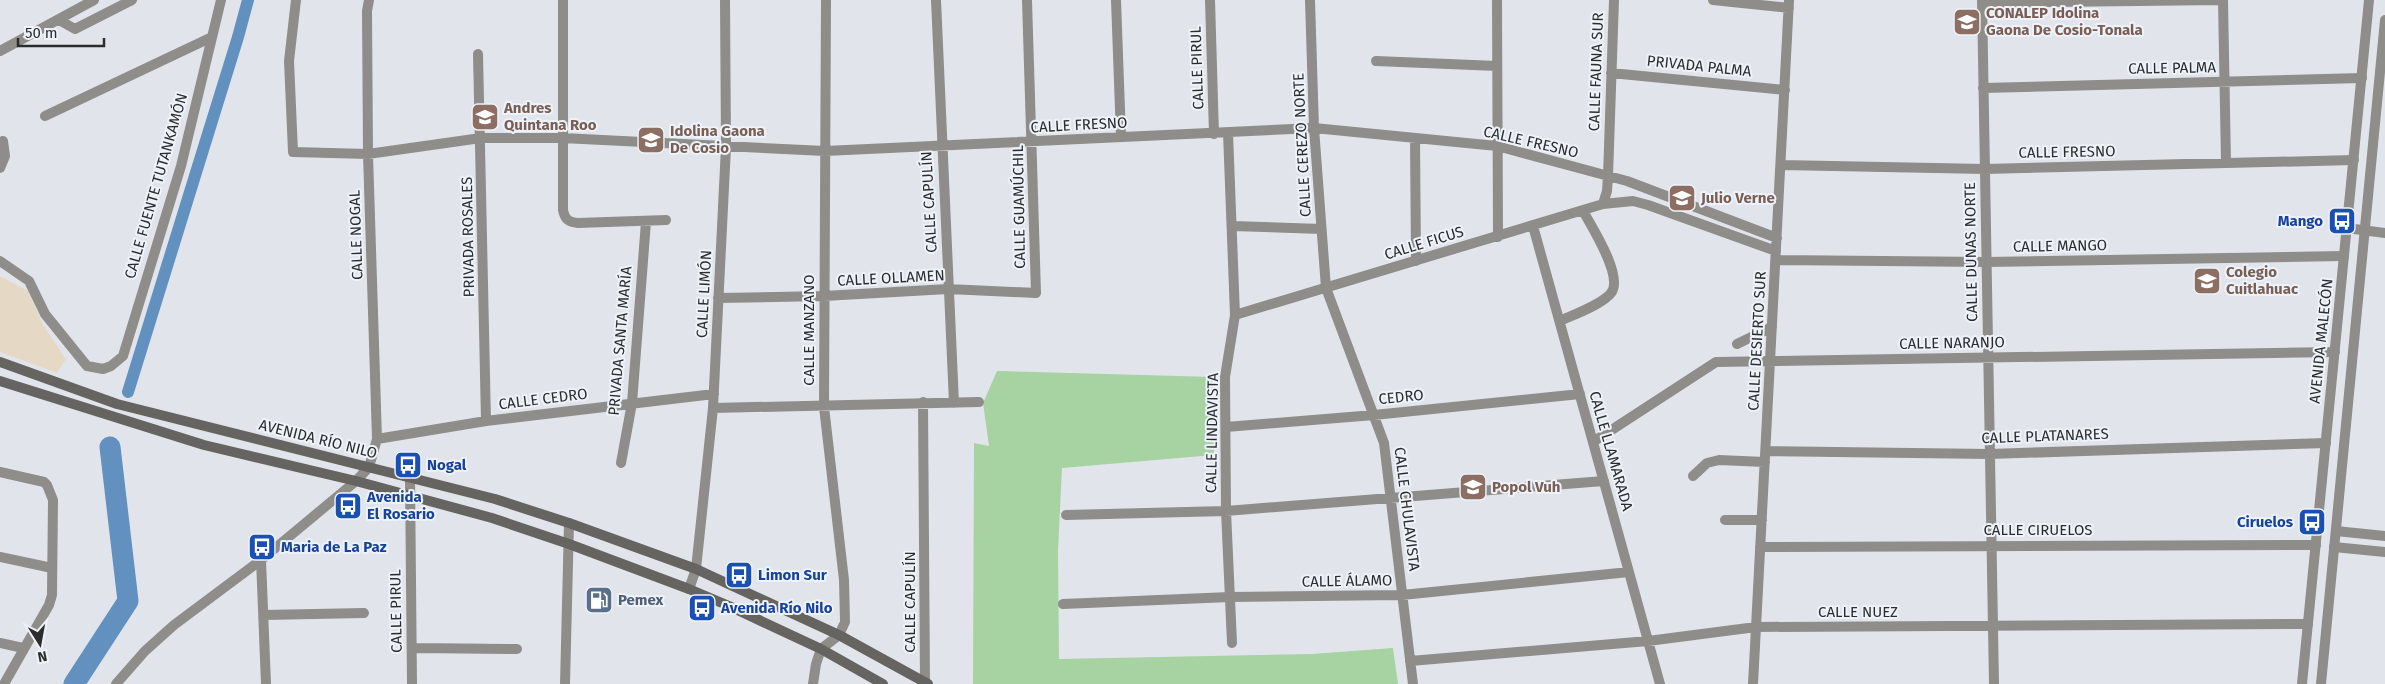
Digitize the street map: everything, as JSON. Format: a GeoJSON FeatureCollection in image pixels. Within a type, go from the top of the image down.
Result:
{"type":"FeatureCollection","features":[{"type":"Feature","properties":{"kind":"main road","name":"AVENIDA RÍO NILO"},"geometry":{"type":"LineString","coordinates":[[0,362],[117,404],[495,499],[569,523],[696,568],[839,635],[927,683]]}},
{"type":"Feature","properties":{"kind":"main road"},"geometry":{"type":"LineString","coordinates":[[0,381],[204,445],[492,518],[569,544],[689,589],[821,649],[883,684]]}},
{"type":"Feature","properties":{"kind":"street"},"geometry":{"type":"LineString","coordinates":[[0,51],[94,0]]}},
{"type":"Feature","properties":{"kind":"street"},"geometry":{"type":"LineString","coordinates":[[59,20],[75,29],[132,0]]}},
{"type":"Feature","properties":{"kind":"street","name":"CALLE FUENTE TUTANKAMÓN"},"geometry":{"type":"LineString","coordinates":[[0,260],[29,281],[45,314],[82,361],[94,369],[103,369],[118,361],[126,350],[181,166],[221,0]]}},
{"type":"Feature","properties":{"kind":"street","name":"CALLE FRESNO"},"geometry":{"type":"LineString","coordinates":[[296,0],[289,61],[293,152],[368,154],[481,138],[562,138],[825,151],[1314,128],[1497,146],[1608,176],[1777,238]]}},
{"type":"Feature","properties":{"kind":"street","name":"CALLE NOGAL"},"geometry":{"type":"LineString","coordinates":[[369,0],[367,10],[368,154],[377,439],[369,468]]}},
{"type":"Feature","properties":{"kind":"street"},"geometry":{"type":"LineString","coordinates":[[563,0],[562,138],[563,210],[566,220],[578,223],[666,220]]}},
{"type":"Feature","properties":{"kind":"street","name":"CALLE LIMÓN"},"geometry":{"type":"LineString","coordinates":[[689,589],[696,568],[714,394],[726,147],[725,0]]}},
{"type":"Feature","properties":{"kind":"street","name":"CALLE MANZANO"},"geometry":{"type":"LineString","coordinates":[[826,0],[824,407],[844,580],[844,622],[839,635]]}},
{"type":"Feature","properties":{"kind":"street","name":"CALLE CAPULÍN"},"geometry":{"type":"LineString","coordinates":[[936,0],[954,403]]}},
{"type":"Feature","properties":{"kind":"street","name":"CALLE GUAMÚCHIL"},"geometry":{"type":"LineString","coordinates":[[1026,0],[1036,293]]}},
{"type":"Feature","properties":{"kind":"street"},"geometry":{"type":"LineString","coordinates":[[1116,0],[1120,137]]}},
{"type":"Feature","properties":{"kind":"street","name":"CALLE PIRUL"},"geometry":{"type":"LineString","coordinates":[[1210,0],[1214,134]]}},
{"type":"Feature","properties":{"kind":"street","name":"CALLE CEREZO NORTE"},"geometry":{"type":"LineString","coordinates":[[1310,0],[1314,128],[1326,288]]}},
{"type":"Feature","properties":{"kind":"street"},"geometry":{"type":"LineString","coordinates":[[1497,0],[1498,237]]}},
{"type":"Feature","properties":{"kind":"street","name":"CALLE FAUNA SUR"},"geometry":{"type":"LineString","coordinates":[[1603,204],[1607,191],[1608,176],[1614,0]]}},
{"type":"Feature","properties":{"kind":"street"},"geometry":{"type":"LineString","coordinates":[[1713,0],[1789,4]]}},
{"type":"Feature","properties":{"kind":"street"},"geometry":{"type":"LineString","coordinates":[[1982,2],[2222,0],[2226,163]]}},
{"type":"Feature","properties":{"kind":"street","name":"AVENIDA MALECÓN"},"geometry":{"type":"LineString","coordinates":[[2302,684],[2369,0]]}},
{"type":"Feature","properties":{"kind":"street","name":"CALLE DUNAS NORTE"},"geometry":{"type":"LineString","coordinates":[[1982,2],[1994,684]]}},
{"type":"Feature","properties":{"kind":"street","name":"CALLE DESIERTO SUR"},"geometry":{"type":"LineString","coordinates":[[1753,684],[1789,4]]}},
{"type":"Feature","properties":{"kind":"street"},"geometry":{"type":"LineString","coordinates":[[2320,684],[2385,20]]}},
{"type":"Feature","properties":{"kind":"street"},"geometry":{"type":"LineString","coordinates":[[45,116],[212,37]]}},
{"type":"Feature","properties":{"kind":"street","name":"PRIVADA ROSALES"},"geometry":{"type":"LineString","coordinates":[[478,54],[486,421]]}},
{"type":"Feature","properties":{"kind":"street"},"geometry":{"type":"LineString","coordinates":[[1376,61],[1497,66]]}},
{"type":"Feature","properties":{"kind":"street","name":"PRIVADA PALMA"},"geometry":{"type":"LineString","coordinates":[[1611,73],[1785,90]]}},
{"type":"Feature","properties":{"kind":"street","name":"CALLE PALMA"},"geometry":{"type":"LineString","coordinates":[[1983,88],[2362,78]]}},
{"type":"Feature","properties":{"kind":"street","name":"CALLE LINDAVISTA"},"geometry":{"type":"LineString","coordinates":[[1228,133],[1235,315],[1225,377],[1226,511],[1232,643]]}},
{"type":"Feature","properties":{"kind":"street"},"geometry":{"type":"LineString","coordinates":[[1416,138],[1416,261]]}},
{"type":"Feature","properties":{"kind":"street"},"geometry":{"type":"LineString","coordinates":[[0,168],[4,156],[3,141]]}},
{"type":"Feature","properties":{"kind":"street","name":"CALLE FRESNO"},"geometry":{"type":"LineString","coordinates":[[1781,165],[1985,169],[2354,160]]}},
{"type":"Feature","properties":{"kind":"street","name":"CALLE FICUS"},"geometry":{"type":"LineString","coordinates":[[1235,315],[1603,204],[1622,202],[1648,205],[1776,256]]}},
{"type":"Feature","properties":{"kind":"street"},"geometry":{"type":"LineString","coordinates":[[1560,321],[1607,297],[1615,285],[1614,273],[1583,211]]}},
{"type":"Feature","properties":{"kind":"street","name":"PRIVADA SANTA MARÍA"},"geometry":{"type":"LineString","coordinates":[[621,463],[632,404],[646,222]]}},
{"type":"Feature","properties":{"kind":"street"},"geometry":{"type":"LineString","coordinates":[[1232,226],[1322,229]]}},
{"type":"Feature","properties":{"kind":"street","name":"CALLE LLAMARADA"},"geometry":{"type":"LineString","coordinates":[[1533,226],[1660,684]]}},
{"type":"Feature","properties":{"kind":"street"},"geometry":{"type":"LineString","coordinates":[[2347,228],[2385,234]]}},
{"type":"Feature","properties":{"kind":"street","name":"CALLE MANGO"},"geometry":{"type":"LineString","coordinates":[[1776,256],[1986,262],[2344,256]]}},
{"type":"Feature","properties":{"kind":"street","name":"CALLE CHULAVISTA"},"geometry":{"type":"LineString","coordinates":[[1326,288],[1384,443],[1413,684]]}},
{"type":"Feature","properties":{"kind":"street","name":"CALLE OLLAMEN"},"geometry":{"type":"LineString","coordinates":[[718,298],[824,296],[948,289],[1036,293]]}},
{"type":"Feature","properties":{"kind":"street"},"geometry":{"type":"LineString","coordinates":[[1736,344],[1772,327]]}},
{"type":"Feature","properties":{"kind":"street","name":"CALLE NARANJO"},"geometry":{"type":"LineString","coordinates":[[1594,442],[1716,362],[2335,352]]}},
{"type":"Feature","properties":{"kind":"street","name":"CALLE CEDRO"},"geometry":{"type":"LineString","coordinates":[[377,439],[486,421],[714,394]]}},
{"type":"Feature","properties":{"kind":"street","name":"CEDRO"},"geometry":{"type":"LineString","coordinates":[[1226,427],[1374,415],[1580,394]]}},
{"type":"Feature","properties":{"kind":"street"},"geometry":{"type":"LineString","coordinates":[[713,408],[824,407],[923,402],[979,402]]}},
{"type":"Feature","properties":{"kind":"street","name":"CALLE CAPULÍN"},"geometry":{"type":"LineString","coordinates":[[923,402],[927,683]]}},
{"type":"Feature","properties":{"kind":"street","name":"CALLE PLATANARES"},"geometry":{"type":"LineString","coordinates":[[1693,476],[1707,463],[1718,460],[1765,457],[1990,454],[2326,443]]}},
{"type":"Feature","properties":{"kind":"street"},"geometry":{"type":"LineString","coordinates":[[116,684],[144,651],[174,625],[261,560],[356,482],[369,468]]}},
{"type":"Feature","properties":{"kind":"street"},"geometry":{"type":"LineString","coordinates":[[0,472],[39,481],[48,485],[53,500],[53,585],[49,605],[4,684]]}},
{"type":"Feature","properties":{"kind":"street","name":"CALLE PIRUL"},"geometry":{"type":"LineString","coordinates":[[410,478],[412,684]]}},
{"type":"Feature","properties":{"kind":"street"},"geometry":{"type":"LineString","coordinates":[[1066,515],[1226,511],[1604,481]]}},
{"type":"Feature","properties":{"kind":"street"},"geometry":{"type":"LineString","coordinates":[[1725,520],[1762,520]]}},
{"type":"Feature","properties":{"kind":"street"},"geometry":{"type":"LineString","coordinates":[[565,684],[569,523]]}},
{"type":"Feature","properties":{"kind":"street"},"geometry":{"type":"LineString","coordinates":[[2336,531],[2385,536]]}},
{"type":"Feature","properties":{"kind":"street","name":"CALLE CIRUELOS"},"geometry":{"type":"LineString","coordinates":[[1760,547],[2316,545]]}},
{"type":"Feature","properties":{"kind":"street"},"geometry":{"type":"LineString","coordinates":[[2334,547],[2385,552]]}},
{"type":"Feature","properties":{"kind":"street"},"geometry":{"type":"LineString","coordinates":[[0,557],[52,568]]}},
{"type":"Feature","properties":{"kind":"street"},"geometry":{"type":"LineString","coordinates":[[261,560],[266,684]]}},
{"type":"Feature","properties":{"kind":"street","name":"CALLE ÁLAMO"},"geometry":{"type":"LineString","coordinates":[[1063,604],[1230,597],[1402,595],[1629,572]]}},
{"type":"Feature","properties":{"kind":"street"},"geometry":{"type":"LineString","coordinates":[[264,615],[364,613]]}},
{"type":"Feature","properties":{"kind":"street","name":"CALLE NUEZ"},"geometry":{"type":"LineString","coordinates":[[1410,661],[1648,641],[1756,627],[2308,624]]}},
{"type":"Feature","properties":{"kind":"street"},"geometry":{"type":"LineString","coordinates":[[813,684],[816,664],[821,649],[839,635]]}},
{"type":"Feature","properties":{"kind":"street"},"geometry":{"type":"LineString","coordinates":[[0,643],[23,648]]}},
{"type":"Feature","properties":{"kind":"street"},"geometry":{"type":"LineString","coordinates":[[412,648],[517,649]]}},
{"type":"Feature","properties":{"kind":"shaded area"},"geometry":{"type":"Polygon","coordinates":[[[0,276],[28,291],[43,325],[66,359],[57,373],[0,352],[0,276]]]}},
{"type":"Feature","properties":{"kind":"green space"},"geometry":{"type":"Polygon","coordinates":[[[997,371],[1214,377],[1214,455],[1062,468],[1058,551],[1059,659],[1312,654],[1393,648],[1398,684],[973,684],[974,443],[989,446],[983,403],[997,371]]]}},
{"type":"Feature","properties":{"kind":"waterway"},"geometry":{"type":"LineString","coordinates":[[128,392],[248,0]]}},
{"type":"Feature","properties":{"kind":"waterway"},"geometry":{"type":"LineString","coordinates":[[74,684],[128,601],[110,447]]}},
{"type":"Feature","properties":{"kind":"place","name":"CONALEP Idolina Gaona De Cosio-Tonala"},"geometry":{"type":"Point","coordinates":[1967,22]}},
{"type":"Feature","properties":{"kind":"place","name":"Andres Quintana Roo"},"geometry":{"type":"Point","coordinates":[485,117]}},
{"type":"Feature","properties":{"kind":"place","name":"Idolina Gaona De Cosio"},"geometry":{"type":"Point","coordinates":[651,140]}},
{"type":"Feature","properties":{"kind":"place","name":"Julio Verne"},"geometry":{"type":"Point","coordinates":[1682,198]}},
{"type":"Feature","properties":{"kind":"place","name":"Mango"},"geometry":{"type":"Point","coordinates":[2342,221]}},
{"type":"Feature","properties":{"kind":"place","name":"Colegio Cuitlahuac"},"geometry":{"type":"Point","coordinates":[2207,281]}},
{"type":"Feature","properties":{"kind":"place","name":"Nogal"},"geometry":{"type":"Point","coordinates":[408,465]}},
{"type":"Feature","properties":{"kind":"place","name":"Popol Vuh"},"geometry":{"type":"Point","coordinates":[1473,487]}},
{"type":"Feature","properties":{"kind":"place","name":"Avenida El Rosario"},"geometry":{"type":"Point","coordinates":[348,506]}},
{"type":"Feature","properties":{"kind":"place","name":"Ciruelos"},"geometry":{"type":"Point","coordinates":[2312,522]}},
{"type":"Feature","properties":{"kind":"place","name":"Maria de La Paz"},"geometry":{"type":"Point","coordinates":[262,547]}},
{"type":"Feature","properties":{"kind":"place","name":"Limon Sur"},"geometry":{"type":"Point","coordinates":[739,575]}},
{"type":"Feature","properties":{"kind":"place","name":"Pemex"},"geometry":{"type":"Point","coordinates":[599,600]}},
{"type":"Feature","properties":{"kind":"place","name":"Avenida Río Nilo"},"geometry":{"type":"Point","coordinates":[702,608]}}]}
